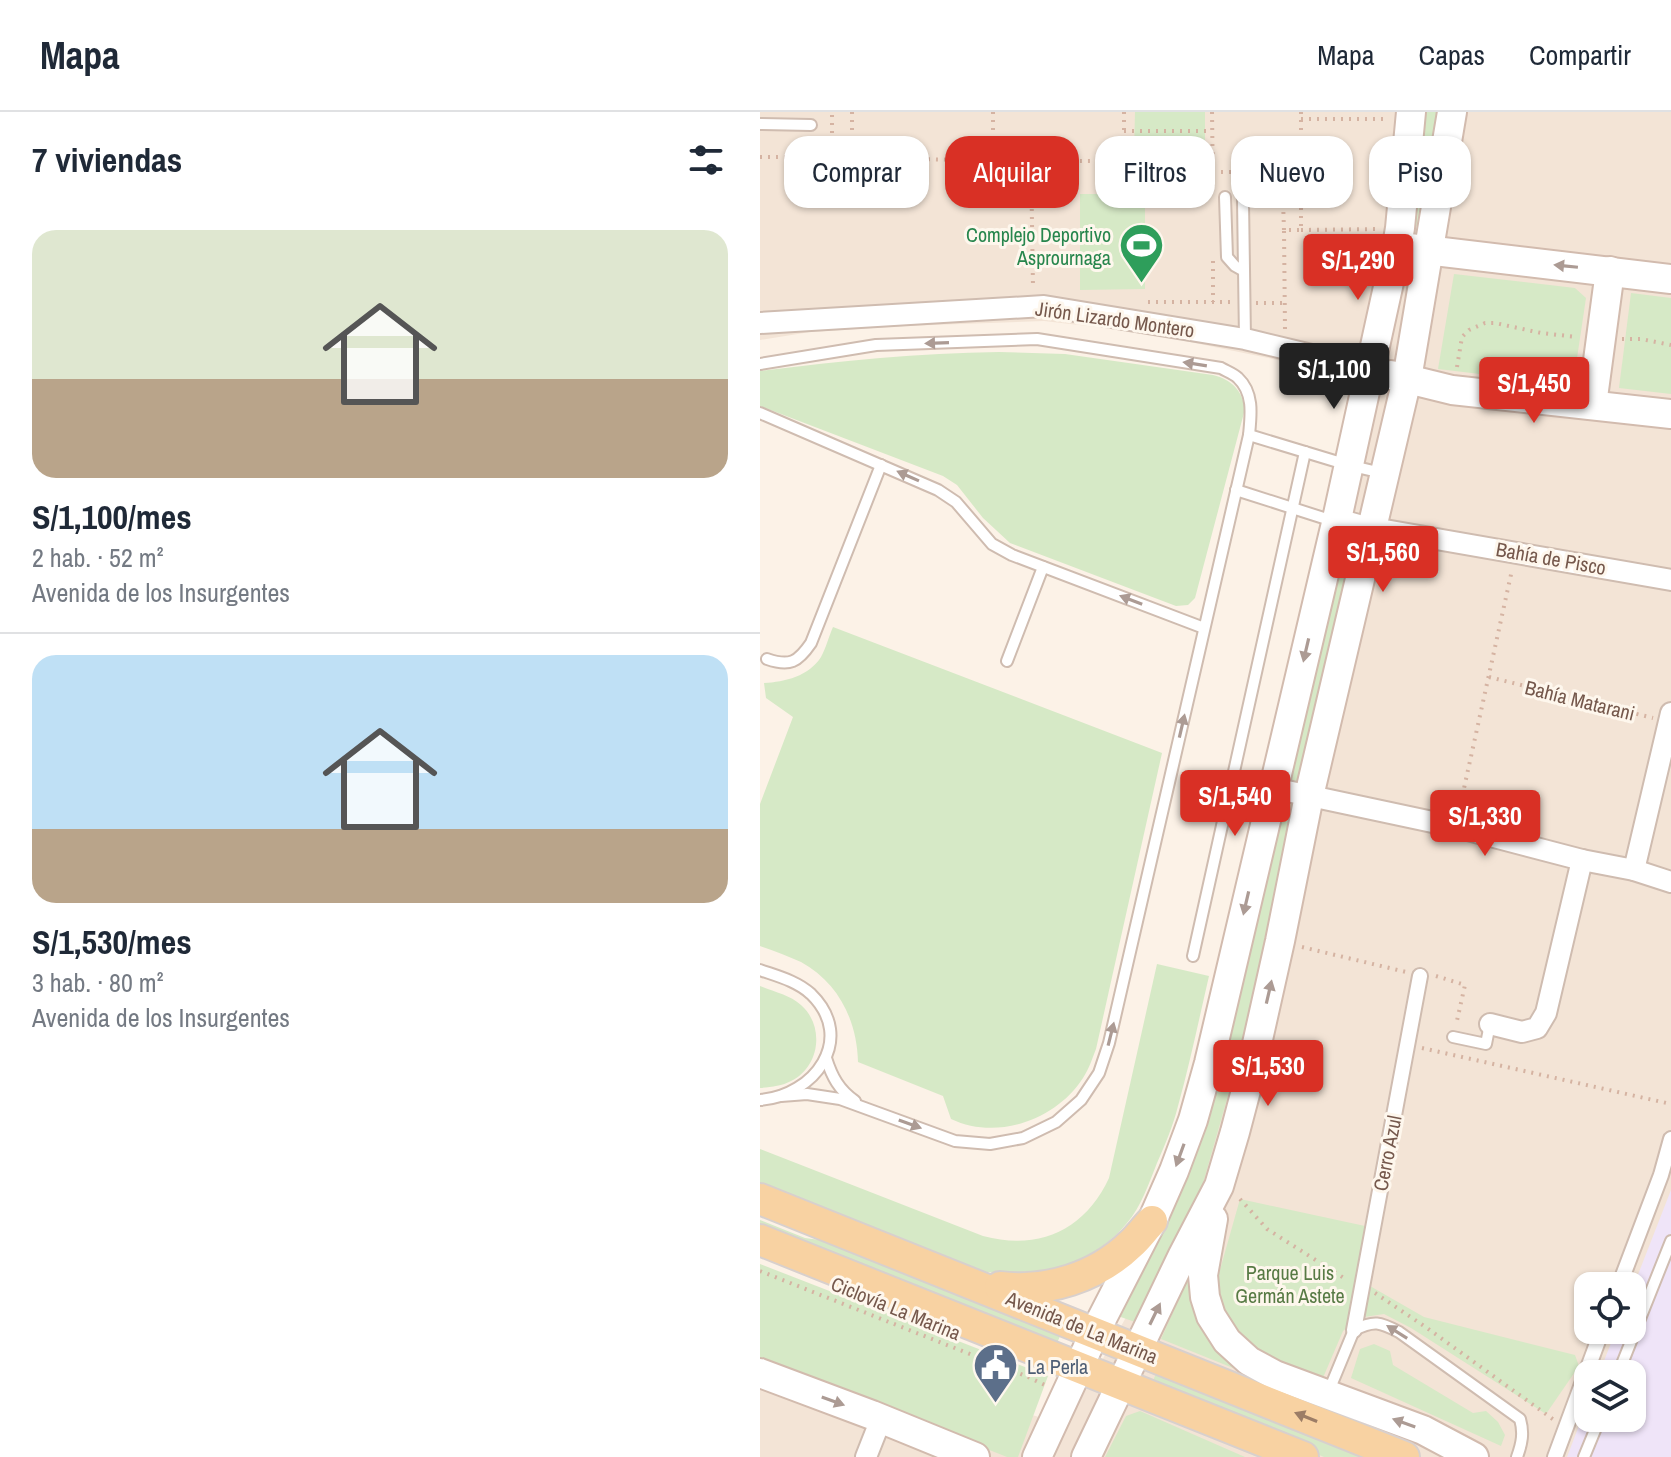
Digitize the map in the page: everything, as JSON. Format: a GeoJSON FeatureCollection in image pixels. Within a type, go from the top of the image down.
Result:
{"type":"FeatureCollection","features":[{"type":"Feature","properties":{"kind":"main road"},"geometry":{"type":"LineString","coordinates":[[1452,112],[1407,379],[1309,796],[1250,1075],[1221,1181],[1203,1275],[1211,1316],[1227,1341],[1249,1361],[1275,1375],[1423,1430],[1474,1457]]}},
{"type":"Feature","properties":{"kind":"main road"},"geometry":{"type":"LineString","coordinates":[[1037,1457],[1095,1332],[1152,1221],[1179,1158],[1205,1077],[1370,369],[1388,237],[1400,228],[1410,116]]}},
{"type":"Feature","properties":{"kind":"main road"},"geometry":{"type":"LineString","coordinates":[[1388,237],[1429,251],[1671,279]]}},
{"type":"Feature","properties":{"kind":"main road"},"geometry":{"type":"LineString","coordinates":[[1592,405],[1610,271]]}},
{"type":"Feature","properties":{"kind":"main road"},"geometry":{"type":"LineString","coordinates":[[1370,369],[1452,390],[1671,414]]}},
{"type":"Feature","properties":{"kind":"main road"},"geometry":{"type":"LineString","coordinates":[[1086,1457],[1221,1181]]}},
{"type":"Feature","properties":{"kind":"main road","name":"Avenida de La Marina"},"geometry":{"type":"LineString","coordinates":[[760,1199],[1404,1457]]}},
{"type":"Feature","properties":{"kind":"main road"},"geometry":{"type":"LineString","coordinates":[[760,1209],[802,1225],[831,1227]]}},
{"type":"Feature","properties":{"kind":"main road"},"geometry":{"type":"LineString","coordinates":[[965,1280],[1003,1288],[1029,1288],[1080,1277],[1107,1263],[1131,1244],[1152,1221]]}},
{"type":"Feature","properties":{"kind":"main road","name":"Avenida de La Marina"},"geometry":{"type":"LineString","coordinates":[[760,1240],[1303,1457]]}},
{"type":"Feature","properties":{"kind":"main road"},"geometry":{"type":"LineString","coordinates":[[760,1373],[975,1457]]}},
{"type":"Feature","properties":{"kind":"main road"},"geometry":{"type":"LineString","coordinates":[[923,1436],[944,1457]]}},
{"type":"Feature","properties":{"kind":"street","name":"Jirón Lizardo Montero"},"geometry":{"type":"LineString","coordinates":[[760,323],[1044,306],[1245,339],[1370,369]]}},
{"type":"Feature","properties":{"kind":"street","name":"Bahía de Pisco"},"geometry":{"type":"LineString","coordinates":[[1337,521],[1671,580]]}},
{"type":"Feature","properties":{"kind":"street"},"geometry":{"type":"LineString","coordinates":[[1634,870],[1670,719]]}},
{"type":"Feature","properties":{"kind":"street"},"geometry":{"type":"LineString","coordinates":[[1273,788],[1456,827],[1582,860],[1634,870],[1671,882]]}},
{"type":"Feature","properties":{"kind":"street"},"geometry":{"type":"LineString","coordinates":[[1490,1024],[1522,1032],[1537,1028],[1546,1013],[1582,860]]}},
{"type":"Feature","properties":{"kind":"street","name":"Cerro Azul"},"geometry":{"type":"LineString","coordinates":[[1354,1330],[1420,976]]}},
{"type":"Feature","properties":{"kind":"street"},"geometry":{"type":"LineString","coordinates":[[1624,1272],[1661,1175],[1671,1139]]}},
{"type":"Feature","properties":{"kind":"street"},"geometry":{"type":"LineString","coordinates":[[1555,1457],[1597,1344]]}},
{"type":"Feature","properties":{"kind":"street"},"geometry":{"type":"LineString","coordinates":[[866,1457],[881,1419]]}},
{"type":"Feature","properties":{"kind":"lane"},"geometry":{"type":"LineString","coordinates":[[760,124],[811,125]]}},
{"type":"Feature","properties":{"kind":"lane"},"geometry":{"type":"LineString","coordinates":[[1225,197],[1227,257],[1244,271]]}},
{"type":"Feature","properties":{"kind":"lane"},"geometry":{"type":"LineString","coordinates":[[1243,208],[1245,339]]}},
{"type":"Feature","properties":{"kind":"lane"},"geometry":{"type":"LineString","coordinates":[[760,364],[876,345],[1037,339],[1221,368],[1239,378],[1249,394],[1251,412],[1249,435],[1109,1043],[1099,1073],[1081,1100],[1056,1122],[1023,1138],[990,1144],[955,1141],[863,1107],[823,1096],[807,1094],[760,1100]]}},
{"type":"Feature","properties":{"kind":"lane"},"geometry":{"type":"LineString","coordinates":[[760,413],[938,490],[956,502],[992,544],[1012,555],[1204,628]]}},
{"type":"Feature","properties":{"kind":"lane"},"geometry":{"type":"LineString","coordinates":[[1249,435],[1384,474]]}},
{"type":"Feature","properties":{"kind":"lane"},"geometry":{"type":"LineString","coordinates":[[1193,956],[1305,452]]}},
{"type":"Feature","properties":{"kind":"lane"},"geometry":{"type":"LineString","coordinates":[[767,659],[790,663],[802,656],[811,643],[881,465]]}},
{"type":"Feature","properties":{"kind":"lane"},"geometry":{"type":"LineString","coordinates":[[1236,490],[1337,521]]}},
{"type":"Feature","properties":{"kind":"lane"},"geometry":{"type":"LineString","coordinates":[[1007,661],[1043,567]]}},
{"type":"Feature","properties":{"kind":"lane"},"geometry":{"type":"LineString","coordinates":[[1232,779],[1273,788]]}},
{"type":"Feature","properties":{"kind":"lane"},"geometry":{"type":"LineString","coordinates":[[760,970],[799,985],[817,1001],[827,1022],[829,1045],[823,1066],[804,1085],[781,1096]]}},
{"type":"Feature","properties":{"kind":"lane"},"geometry":{"type":"LineString","coordinates":[[1453,1037],[1486,1044],[1490,1024]]}},
{"type":"Feature","properties":{"kind":"lane"},"geometry":{"type":"LineString","coordinates":[[826,1058],[837,1084],[863,1107]]}},
{"type":"Feature","properties":{"kind":"lane"},"geometry":{"type":"LineString","coordinates":[[1624,1360],[1671,1241]]}},
{"type":"Feature","properties":{"kind":"lane"},"geometry":{"type":"LineString","coordinates":[[1328,1395],[1354,1330],[1369,1323],[1383,1323],[1520,1419],[1522,1446],[1517,1457]]}},
{"type":"Feature","properties":{"kind":"lane"},"geometry":{"type":"LineString","coordinates":[[1588,1456],[1596,1432]]}},
{"type":"Feature","properties":{"kind":"path"},"geometry":{"type":"LineString","coordinates":[[832,112],[832,136]]}},
{"type":"Feature","properties":{"kind":"path"},"geometry":{"type":"LineString","coordinates":[[852,112],[852,136]]}},
{"type":"Feature","properties":{"kind":"path"},"geometry":{"type":"LineString","coordinates":[[993,112],[993,136]]}},
{"type":"Feature","properties":{"kind":"path"},"geometry":{"type":"LineString","coordinates":[[1124,112],[1124,136]]}},
{"type":"Feature","properties":{"kind":"path"},"geometry":{"type":"LineString","coordinates":[[1212,112],[1212,136]]}},
{"type":"Feature","properties":{"kind":"path"},"geometry":{"type":"LineString","coordinates":[[1301,112],[1301,136]]}},
{"type":"Feature","properties":{"kind":"path"},"geometry":{"type":"LineString","coordinates":[[1301,119],[1410,116]]}},
{"type":"Feature","properties":{"kind":"path"},"geometry":{"type":"LineString","coordinates":[[1124,131],[1212,131]]}},
{"type":"Feature","properties":{"kind":"path"},"geometry":{"type":"LineString","coordinates":[[760,157],[784,157]]}},
{"type":"Feature","properties":{"kind":"path"},"geometry":{"type":"LineString","coordinates":[[1032,208],[1034,306]]}},
{"type":"Feature","properties":{"kind":"path"},"geometry":{"type":"LineString","coordinates":[[1283,208],[1285,337]]}},
{"type":"Feature","properties":{"kind":"path"},"geometry":{"type":"LineString","coordinates":[[1301,208],[1301,230]]}},
{"type":"Feature","properties":{"kind":"path"},"geometry":{"type":"LineString","coordinates":[[1284,230],[1388,237]]}},
{"type":"Feature","properties":{"kind":"path"},"geometry":{"type":"LineString","coordinates":[[1138,302],[1284,303]]}},
{"type":"Feature","properties":{"kind":"path"},"geometry":{"type":"LineString","coordinates":[[1452,390],[1462,337],[1485,323],[1541,333],[1641,339],[1671,345]]}},
{"type":"Feature","properties":{"kind":"path"},"geometry":{"type":"LineString","coordinates":[[1456,827],[1516,552]]}},
{"type":"Feature","properties":{"kind":"path","name":"Bahía Matarani"},"geometry":{"type":"LineString","coordinates":[[1489,677],[1670,719]]}},
{"type":"Feature","properties":{"kind":"path"},"geometry":{"type":"LineString","coordinates":[[1280,941],[1420,976],[1423,972],[1465,985],[1449,1054]]}},
{"type":"Feature","properties":{"kind":"path"},"geometry":{"type":"LineString","coordinates":[[1408,1045],[1671,1104]]}},
{"type":"Feature","properties":{"kind":"path"},"geometry":{"type":"LineString","coordinates":[[1221,1181],[1267,1229],[1427,1328],[1566,1428]]}},
{"type":"Feature","properties":{"kind":"path","name":"Ciclovía La Marina"},"geometry":{"type":"LineString","coordinates":[[760,1271],[1040,1382],[1064,1399]]}},
{"type":"Feature","properties":{"kind":"shaded area"},"geometry":{"type":"Polygon","coordinates":[[[760,112],[1671,112],[1671,1457],[760,1457],[760,1313],[968,1396],[1066,1425],[1139,1294],[1379,392],[1336,372],[1141,332],[1044,321],[810,332],[760,340],[760,112]]]}},
{"type":"Feature","properties":{"kind":"shaded area"},"geometry":{"type":"Polygon","coordinates":[[[1671,1190],[1671,1457],[1567,1457],[1577,1432],[1646,1432],[1646,1360],[1604,1360],[1611,1344],[1646,1344],[1646,1272],[1639,1272],[1671,1190]]]}},
{"type":"Feature","properties":{"kind":"green space"},"geometry":{"type":"Polygon","coordinates":[[[1135,112],[1205,112],[1205,136],[1134,136],[1135,112]]]}},
{"type":"Feature","properties":{"kind":"green space"},"geometry":{"type":"Polygon","coordinates":[[[1420,112],[1437,112],[1434,136],[1417,136],[1420,112]]]}},
{"type":"Feature","properties":{"kind":"green space"},"geometry":{"type":"Polygon","coordinates":[[[1080,194],[1095,194],[1095,208],[1145,208],[1145,289],[1080,290],[1080,194]]]}},
{"type":"Feature","properties":{"kind":"green space"},"geometry":{"type":"Polygon","coordinates":[[[1410,208],[1424,208],[1421,227],[1408,225],[1410,208]]]}},
{"type":"Feature","properties":{"kind":"green space"},"geometry":{"type":"Polygon","coordinates":[[[1454,274],[1575,288],[1586,298],[1573,385],[1438,369],[1454,274]]]}},
{"type":"Feature","properties":{"kind":"green space"},"geometry":{"type":"Polygon","coordinates":[[[1631,293],[1671,298],[1671,394],[1619,388],[1631,293]]]}},
{"type":"Feature","properties":{"kind":"green space"},"geometry":{"type":"Polygon","coordinates":[[[999,352],[1065,354],[1213,375],[1231,383],[1239,391],[1245,409],[1195,598],[1188,605],[1176,606],[1010,543],[983,518],[957,485],[943,476],[760,406],[760,371],[879,358],[999,352]]]}},
{"type":"Feature","properties":{"kind":"green space"},"geometry":{"type":"Polygon","coordinates":[[[1344,531],[1354,532],[1335,624],[1334,652],[1257,994],[1202,1187],[1135,1322],[1115,1315],[1185,1175],[1344,531]]]}},
{"type":"Feature","properties":{"kind":"green space"},"geometry":{"type":"Polygon","coordinates":[[[833,627],[1162,753],[1096,1049],[1085,1075],[1071,1093],[1041,1115],[1024,1122],[987,1128],[951,1119],[943,1096],[858,1062],[850,1018],[826,981],[801,962],[760,946],[760,804],[793,717],[766,698],[764,683],[788,679],[810,669],[821,657],[833,627]]]}},
{"type":"Feature","properties":{"kind":"green space"},"geometry":{"type":"Polygon","coordinates":[[[1157,964],[1209,976],[1176,1113],[1148,1187],[1127,1223],[1093,1253],[1053,1269],[1032,1273],[1010,1274],[966,1268],[760,1186],[760,1149],[983,1236],[1023,1241],[1058,1232],[1087,1211],[1109,1178],[1157,964]]]}},
{"type":"Feature","properties":{"kind":"green space"},"geometry":{"type":"Polygon","coordinates":[[[760,986],[801,1005],[814,1024],[816,1046],[801,1075],[784,1084],[760,1088],[760,986]]]}},
{"type":"Feature","properties":{"kind":"green space","name":"Parque Luis Germán Astete"},"geometry":{"type":"Polygon","coordinates":[[[1240,1199],[1365,1226],[1363,1282],[1424,1317],[1575,1355],[1577,1360],[1574,1360],[1574,1373],[1546,1414],[1384,1314],[1358,1318],[1343,1331],[1322,1380],[1262,1357],[1223,1328],[1214,1291],[1240,1199]]]}},
{"type":"Feature","properties":{"kind":"green space"},"geometry":{"type":"Polygon","coordinates":[[[760,1220],[805,1238],[842,1243],[1063,1329],[1055,1348],[760,1231],[760,1220]]]}},
{"type":"Feature","properties":{"kind":"green space"},"geometry":{"type":"Polygon","coordinates":[[[760,1264],[1048,1376],[1018,1457],[1007,1457],[760,1359],[760,1264]]]}},
{"type":"Feature","properties":{"kind":"green space"},"geometry":{"type":"Polygon","coordinates":[[[1193,1267],[1243,1372],[1161,1339],[1193,1267]]]}},
{"type":"Feature","properties":{"kind":"green space"},"geometry":{"type":"Polygon","coordinates":[[[1374,1344],[1390,1351],[1393,1365],[1473,1413],[1486,1411],[1498,1422],[1505,1435],[1501,1446],[1351,1378],[1360,1349],[1374,1344]]]}},
{"type":"Feature","properties":{"kind":"green space"},"geometry":{"type":"Polygon","coordinates":[[[1158,1369],[1368,1457],[1324,1457],[1152,1383],[1158,1369]]]}},
{"type":"Feature","properties":{"kind":"green space"},"geometry":{"type":"Polygon","coordinates":[[[1140,1411],[1245,1457],[1105,1457],[1126,1416],[1140,1411]]]}},
{"type":"Feature","properties":{"kind":"place","name":"Complejo Deportivo Asprournaga"},"geometry":{"type":"Point","coordinates":[1142,285]}},
{"type":"Feature","properties":{"kind":"place","name":"La Perla"},"geometry":{"type":"Point","coordinates":[996,1405]}}]}
